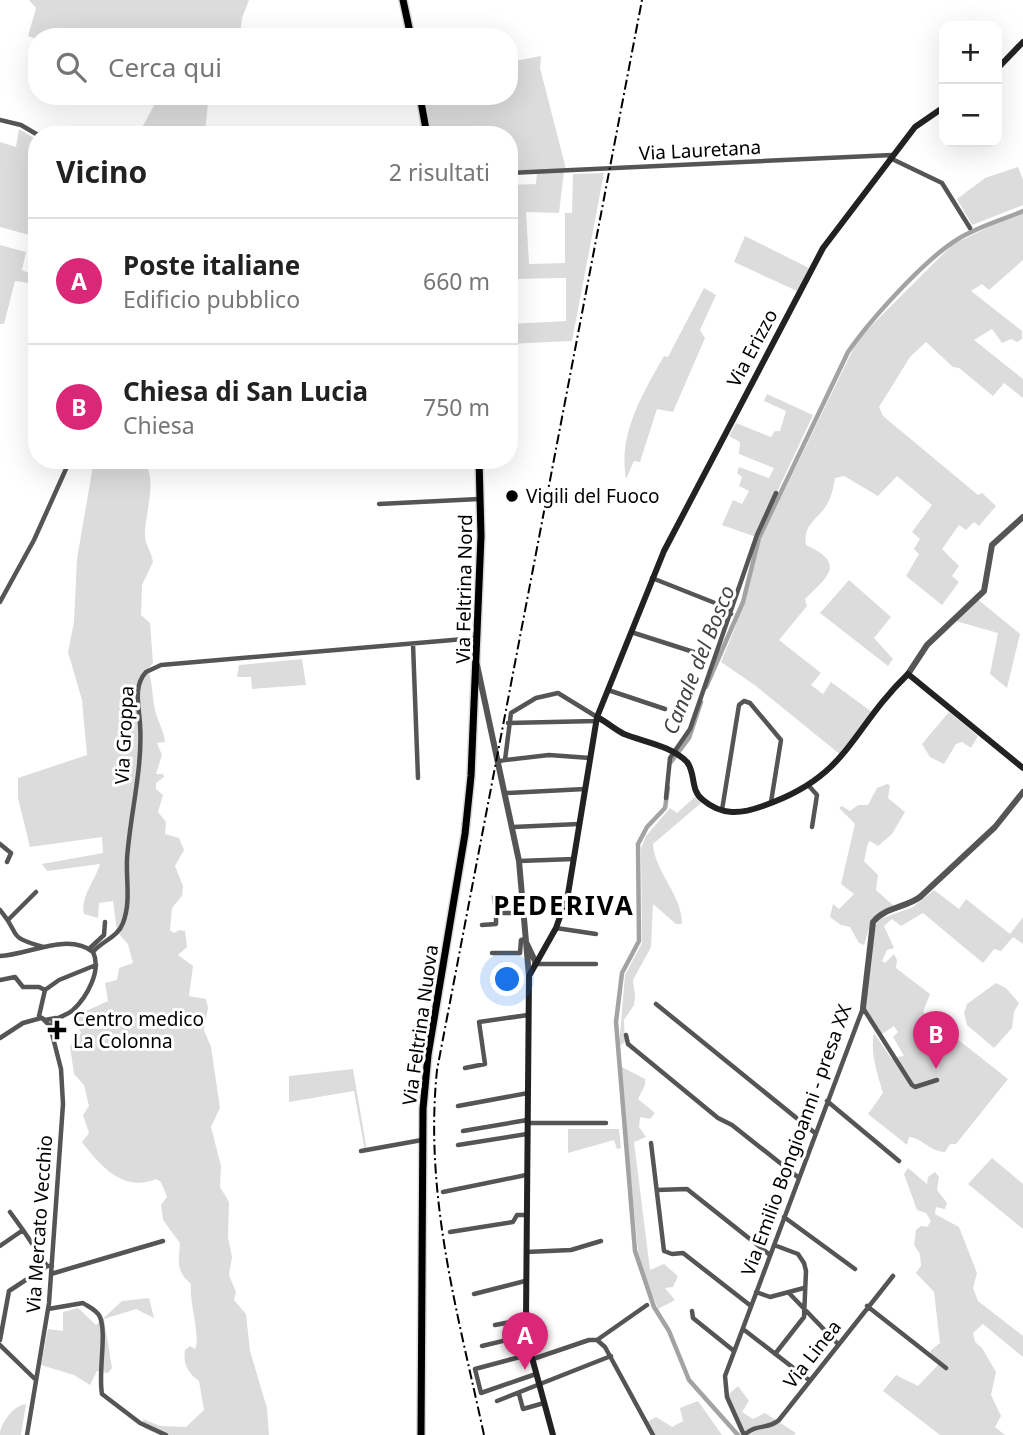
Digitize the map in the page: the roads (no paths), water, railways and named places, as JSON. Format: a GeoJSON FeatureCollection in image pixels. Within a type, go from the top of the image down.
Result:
{"type":"FeatureCollection","features":[{"type":"Feature","properties":{"kind":"main road"},"geometry":{"type":"LineString","coordinates":[[404,0],[409,28]]}},
{"type":"Feature","properties":{"kind":"main road"},"geometry":{"type":"LineString","coordinates":[[1002,64],[1023,42]]}},
{"type":"Feature","properties":{"kind":"main road"},"geometry":{"type":"LineString","coordinates":[[422,105],[426,126]]}},
{"type":"Feature","properties":{"kind":"main road","name":"Via Erizzo"},"geometry":{"type":"LineString","coordinates":[[529,976],[534,962],[556,928],[568,894],[596,719],[652,578],[705,469],[823,248],[915,127],[939,110]]}},
{"type":"Feature","properties":{"kind":"main road","name":"Via Feltrina Nord"},"geometry":{"type":"LineString","coordinates":[[476,663],[479,469]]}},
{"type":"Feature","properties":{"kind":"main road","name":"Via Feltrina Nuova"},"geometry":{"type":"LineString","coordinates":[[421,1435],[422,1140],[428,1055],[465,834],[476,663]]}},
{"type":"Feature","properties":{"kind":"main road"},"geometry":{"type":"LineString","coordinates":[[596,719],[675,754],[691,768],[698,796],[722,810],[739,814],[809,786],[837,763],[866,726],[877,705],[908,674],[1023,768]]}},
{"type":"Feature","properties":{"kind":"main road","name":"Via Feltrina Nord"},"geometry":{"type":"LineString","coordinates":[[529,976],[526,1320],[532,1357],[553,1435]]}},
{"type":"Feature","properties":{"kind":"street"},"geometry":{"type":"LineString","coordinates":[[0,120],[28,129]]}},
{"type":"Feature","properties":{"kind":"street","name":"Via Lauretana"},"geometry":{"type":"LineString","coordinates":[[518,173],[891,157]]}},
{"type":"Feature","properties":{"kind":"street"},"geometry":{"type":"LineString","coordinates":[[891,157],[943,183],[970,228]]}},
{"type":"Feature","properties":{"kind":"street"},"geometry":{"type":"LineString","coordinates":[[0,602],[34,540],[66,469]]}},
{"type":"Feature","properties":{"kind":"street"},"geometry":{"type":"LineString","coordinates":[[666,798],[666,772],[690,730],[757,535],[776,494]]}},
{"type":"Feature","properties":{"kind":"street"},"geometry":{"type":"LineString","coordinates":[[379,504],[481,499]]}},
{"type":"Feature","properties":{"kind":"street"},"geometry":{"type":"LineString","coordinates":[[908,674],[927,645],[984,591],[992,545],[1023,517]]}},
{"type":"Feature","properties":{"kind":"street"},"geometry":{"type":"LineString","coordinates":[[652,578],[715,603],[732,614]]}},
{"type":"Feature","properties":{"kind":"street"},"geometry":{"type":"LineString","coordinates":[[630,632],[703,655]]}},
{"type":"Feature","properties":{"kind":"street","name":"Via Groppa"},"geometry":{"type":"LineString","coordinates":[[91,950],[118,933],[127,908],[127,857],[141,742],[138,688],[146,672],[161,665],[477,638]]}},
{"type":"Feature","properties":{"kind":"street"},"geometry":{"type":"LineString","coordinates":[[413,644],[418,778]]}},
{"type":"Feature","properties":{"kind":"street","name":"Via Feltrina Nord"},"geometry":{"type":"LineString","coordinates":[[476,663],[502,761],[519,861],[529,976]]}},
{"type":"Feature","properties":{"kind":"street"},"geometry":{"type":"LineString","coordinates":[[608,690],[665,709]]}},
{"type":"Feature","properties":{"kind":"street"},"geometry":{"type":"LineString","coordinates":[[590,758],[549,755],[502,761],[511,713],[519,706],[551,692],[564,696],[596,719]]}},
{"type":"Feature","properties":{"kind":"street"},"geometry":{"type":"LineString","coordinates":[[722,810],[739,705],[744,701],[750,703],[781,740],[771,803]]}},
{"type":"Feature","properties":{"kind":"street"},"geometry":{"type":"LineString","coordinates":[[474,718],[489,718]]}},
{"type":"Feature","properties":{"kind":"street"},"geometry":{"type":"LineString","coordinates":[[508,723],[596,719]]}},
{"type":"Feature","properties":{"kind":"street"},"geometry":{"type":"LineString","coordinates":[[809,786],[817,795],[812,827]]}},
{"type":"Feature","properties":{"kind":"street"},"geometry":{"type":"LineString","coordinates":[[507,793],[585,789]]}},
{"type":"Feature","properties":{"kind":"street","name":"Via Emilio Bongioanni - presa XX"},"geometry":{"type":"LineString","coordinates":[[744,1435],[724,1386],[734,1350],[863,1008],[873,922],[885,911],[920,897],[995,827],[1023,792]]}},
{"type":"Feature","properties":{"kind":"street"},"geometry":{"type":"LineString","coordinates":[[513,827],[579,824]]}},
{"type":"Feature","properties":{"kind":"street"},"geometry":{"type":"LineString","coordinates":[[0,844],[11,853],[7,862]]}},
{"type":"Feature","properties":{"kind":"street"},"geometry":{"type":"LineString","coordinates":[[519,861],[574,859]]}},
{"type":"Feature","properties":{"kind":"street"},"geometry":{"type":"LineString","coordinates":[[8,920],[23,908],[36,892]]}},
{"type":"Feature","properties":{"kind":"street"},"geometry":{"type":"LineString","coordinates":[[482,925],[496,924],[494,897]]}},
{"type":"Feature","properties":{"kind":"street"},"geometry":{"type":"LineString","coordinates":[[0,909],[17,938],[44,947]]}},
{"type":"Feature","properties":{"kind":"street"},"geometry":{"type":"LineString","coordinates":[[496,913],[524,913]]}},
{"type":"Feature","properties":{"kind":"street"},"geometry":{"type":"LineString","coordinates":[[91,950],[104,935],[105,922]]}},
{"type":"Feature","properties":{"kind":"street"},"geometry":{"type":"LineString","coordinates":[[556,928],[596,934]]}},
{"type":"Feature","properties":{"kind":"street"},"geometry":{"type":"LineString","coordinates":[[492,953],[520,953],[521,940],[539,950],[546,943]]}},
{"type":"Feature","properties":{"kind":"street","name":"Via Feltrina Nord"},"geometry":{"type":"LineString","coordinates":[[527,943],[534,962]]}},
{"type":"Feature","properties":{"kind":"street"},"geometry":{"type":"LineString","coordinates":[[0,956],[21,954],[44,947],[75,945],[91,950]]}},
{"type":"Feature","properties":{"kind":"street"},"geometry":{"type":"LineString","coordinates":[[51,1030],[52,1022],[56,1018],[75,1008],[94,976],[96,965],[91,950]]}},
{"type":"Feature","properties":{"kind":"street"},"geometry":{"type":"LineString","coordinates":[[526,959],[534,962],[596,964]]}},
{"type":"Feature","properties":{"kind":"street"},"geometry":{"type":"LineString","coordinates":[[45,990],[88,969],[94,969],[96,965]]}},
{"type":"Feature","properties":{"kind":"street"},"geometry":{"type":"LineString","coordinates":[[88,969],[94,976]]}},
{"type":"Feature","properties":{"kind":"street"},"geometry":{"type":"LineString","coordinates":[[0,980],[15,977],[23,987],[39,987],[45,990]]}},
{"type":"Feature","properties":{"kind":"street"},"geometry":{"type":"LineString","coordinates":[[40,1017],[45,990]]}},
{"type":"Feature","properties":{"kind":"street"},"geometry":{"type":"LineString","coordinates":[[656,1004],[815,1133]]}},
{"type":"Feature","properties":{"kind":"street"},"geometry":{"type":"LineString","coordinates":[[863,1008],[912,1085],[915,1087],[937,1080]]}},
{"type":"Feature","properties":{"kind":"street"},"geometry":{"type":"LineString","coordinates":[[465,1068],[485,1064],[479,1022],[528,1015]]}},
{"type":"Feature","properties":{"kind":"street"},"geometry":{"type":"LineString","coordinates":[[0,1038],[40,1017],[56,1018]]}},
{"type":"Feature","properties":{"kind":"street","name":"Via Mercato Vecchio"},"geometry":{"type":"LineString","coordinates":[[27,1435],[48,1309],[64,1086],[51,1030],[40,1017]]}},
{"type":"Feature","properties":{"kind":"street"},"geometry":{"type":"LineString","coordinates":[[626,1035],[628,1044],[799,1178]]}},
{"type":"Feature","properties":{"kind":"street"},"geometry":{"type":"LineString","coordinates":[[458,1106],[528,1093]]}},
{"type":"Feature","properties":{"kind":"street"},"geometry":{"type":"LineString","coordinates":[[827,1101],[899,1161]]}},
{"type":"Feature","properties":{"kind":"street"},"geometry":{"type":"LineString","coordinates":[[463,1131],[527,1121],[606,1123]]}},
{"type":"Feature","properties":{"kind":"street"},"geometry":{"type":"LineString","coordinates":[[458,1145],[527,1134]]}},
{"type":"Feature","properties":{"kind":"street"},"geometry":{"type":"LineString","coordinates":[[361,1151],[422,1140]]}},
{"type":"Feature","properties":{"kind":"street"},"geometry":{"type":"LineString","coordinates":[[652,1143],[664,1251],[683,1253],[751,1306]]}},
{"type":"Feature","properties":{"kind":"street"},"geometry":{"type":"LineString","coordinates":[[443,1192],[527,1175]]}},
{"type":"Feature","properties":{"kind":"street"},"geometry":{"type":"LineString","coordinates":[[657,1190],[687,1189],[770,1255]]}},
{"type":"Feature","properties":{"kind":"street"},"geometry":{"type":"LineString","coordinates":[[10,1212],[49,1266],[8,1292],[0,1342],[36,1380]]}},
{"type":"Feature","properties":{"kind":"street"},"geometry":{"type":"LineString","coordinates":[[450,1232],[513,1222],[517,1215],[526,1215]]}},
{"type":"Feature","properties":{"kind":"street"},"geometry":{"type":"LineString","coordinates":[[784,1217],[855,1269]]}},
{"type":"Feature","properties":{"kind":"street"},"geometry":{"type":"LineString","coordinates":[[0,1246],[23,1230]]}},
{"type":"Feature","properties":{"kind":"street"},"geometry":{"type":"LineString","coordinates":[[51,1274],[163,1241]]}},
{"type":"Feature","properties":{"kind":"street"},"geometry":{"type":"LineString","coordinates":[[526,1252],[571,1250],[601,1241]]}},
{"type":"Feature","properties":{"kind":"street"},"geometry":{"type":"LineString","coordinates":[[774,1245],[801,1258],[806,1267],[801,1322],[775,1354]]}},
{"type":"Feature","properties":{"kind":"street","name":"Via Linea"},"geometry":{"type":"LineString","coordinates":[[744,1435],[756,1426],[775,1424],[893,1276]]}},
{"type":"Feature","properties":{"kind":"street"},"geometry":{"type":"LineString","coordinates":[[474,1294],[525,1281]]}},
{"type":"Feature","properties":{"kind":"street"},"geometry":{"type":"LineString","coordinates":[[756,1292],[770,1297],[804,1289]]}},
{"type":"Feature","properties":{"kind":"street"},"geometry":{"type":"LineString","coordinates":[[789,1293],[803,1304],[838,1344]]}},
{"type":"Feature","properties":{"kind":"street"},"geometry":{"type":"LineString","coordinates":[[48,1309],[83,1303],[95,1310],[101,1318],[103,1350],[99,1374],[102,1394],[140,1423],[166,1435]]}},
{"type":"Feature","properties":{"kind":"street"},"geometry":{"type":"LineString","coordinates":[[536,1374],[481,1393],[475,1369],[597,1340],[647,1306]]}},
{"type":"Feature","properties":{"kind":"street"},"geometry":{"type":"LineString","coordinates":[[867,1306],[946,1368]]}},
{"type":"Feature","properties":{"kind":"street"},"geometry":{"type":"LineString","coordinates":[[692,1311],[693,1318],[734,1350]]}},
{"type":"Feature","properties":{"kind":"street"},"geometry":{"type":"LineString","coordinates":[[801,1322],[816,1319]]}},
{"type":"Feature","properties":{"kind":"street"},"geometry":{"type":"LineString","coordinates":[[495,1325],[526,1320]]}},
{"type":"Feature","properties":{"kind":"street"},"geometry":{"type":"LineString","coordinates":[[743,1329],[809,1380]]}},
{"type":"Feature","properties":{"kind":"street"},"geometry":{"type":"LineString","coordinates":[[482,1346],[528,1335]]}},
{"type":"Feature","properties":{"kind":"street"},"geometry":{"type":"LineString","coordinates":[[597,1340],[611,1356],[653,1435]]}},
{"type":"Feature","properties":{"kind":"street"},"geometry":{"type":"LineString","coordinates":[[496,1401],[540,1387],[611,1356]]}},
{"type":"Feature","properties":{"kind":"street"},"geometry":{"type":"LineString","coordinates":[[519,1394],[523,1409],[544,1403]]}},
{"type":"Feature","properties":{"kind":"waterway","name":"Canale del Bosco"},"geometry":{"type":"LineString","coordinates":[[706,687],[743,602],[759,538],[848,352],[899,291],[945,248],[973,231],[1023,211]]}},
{"type":"Feature","properties":{"kind":"waterway","name":"Canale del Bosco"},"geometry":{"type":"LineString","coordinates":[[671,762],[689,738],[701,702]]}},
{"type":"Feature","properties":{"kind":"waterway","name":"Canale del Bosco"},"geometry":{"type":"LineString","coordinates":[[668,788],[665,808],[647,827],[638,844],[639,941],[622,973],[616,1022],[635,1251],[654,1307],[669,1331],[689,1380],[738,1435]]}},
{"type":"Feature","properties":{"kind":"railway"},"geometry":{"type":"LineString","coordinates":[[484,1435],[454,1300],[439,1209],[434,1117],[437,1070],[642,0]]}},
{"type":"Feature","properties":{"kind":"place","name":"Vigili del Fuoco"},"geometry":{"type":"Point","coordinates":[512,496]}},
{"type":"Feature","properties":{"kind":"place","name":"Centro medico La Colonna"},"geometry":{"type":"Point","coordinates":[57,1030]}},
{"type":"Feature","properties":{"kind":"place","name":"Chiesa di San Lucia"},"geometry":{"type":"Point","coordinates":[936,1069]}},
{"type":"Feature","properties":{"kind":"place","name":"Poste italiane"},"geometry":{"type":"Point","coordinates":[525,1370]}},
{"type":"Feature","properties":{"kind":"district","name":"PEDERIVA"},"geometry":{"type":"Point","coordinates":[564,906]}}]}
